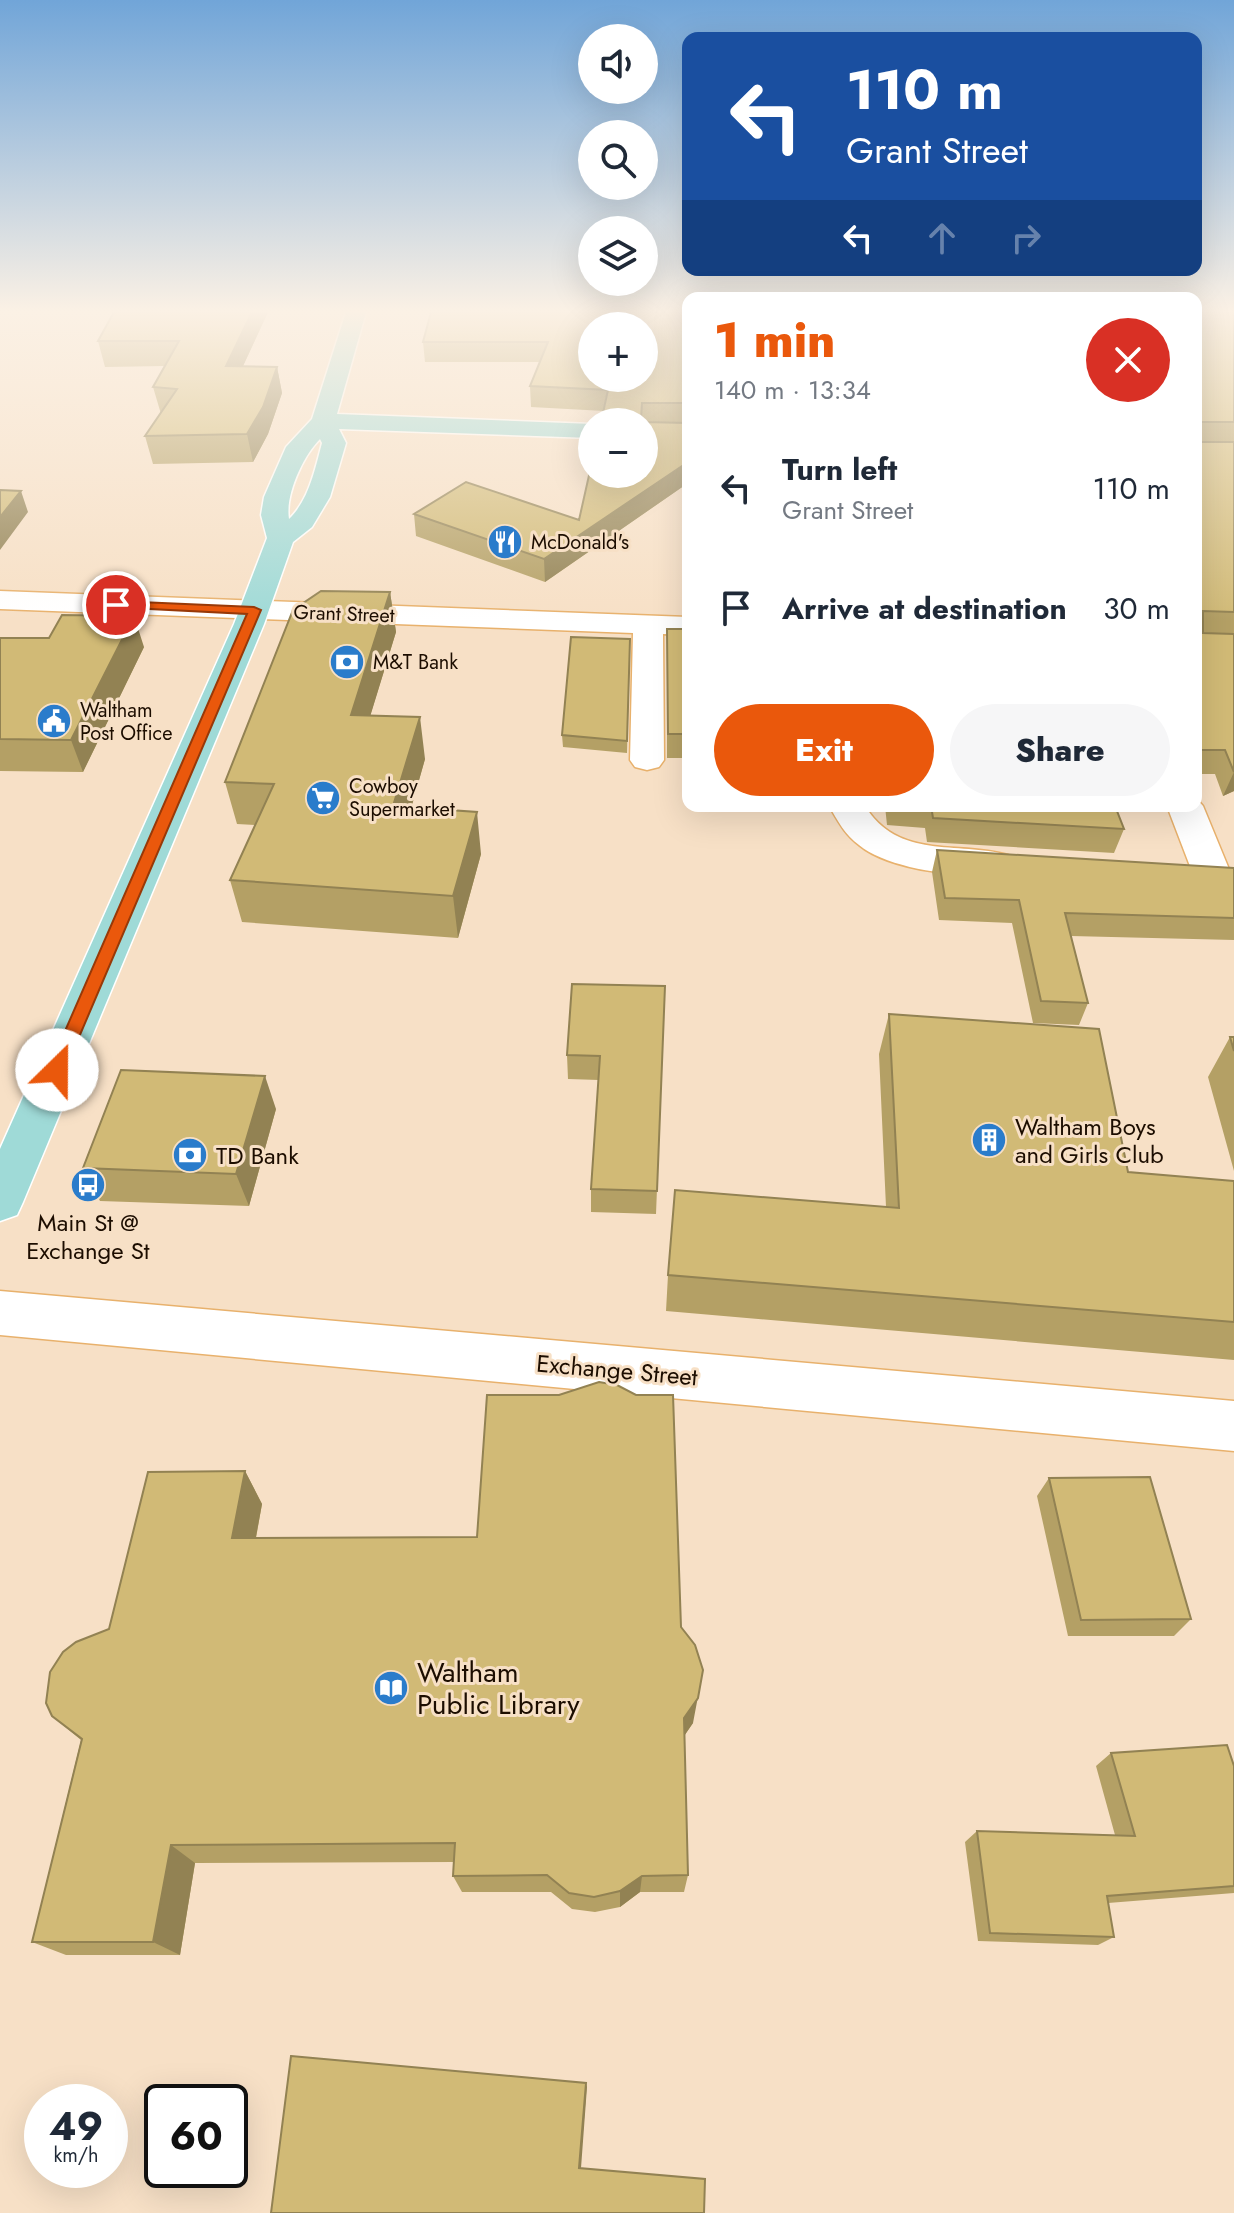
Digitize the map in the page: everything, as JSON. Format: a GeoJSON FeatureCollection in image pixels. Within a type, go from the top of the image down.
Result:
{"type":"FeatureCollection","features":[{"type":"Feature","properties":{"kind":"main road"},"geometry":{"type":"LineString","coordinates":[[0,1202],[254,610],[281,538],[274,515],[277,497],[298,447],[325,415]]}},
{"type":"Feature","properties":{"kind":"main road"},"geometry":{"type":"LineString","coordinates":[[323,421],[578,430]]}},
{"type":"Feature","properties":{"kind":"main road"},"geometry":{"type":"LineString","coordinates":[[281,538],[297,529],[310,513],[334,443],[323,421]]}},
{"type":"Feature","properties":{"kind":"street","name":"Grant Street"},"geometry":{"type":"LineString","coordinates":[[0,600],[682,626]]}},
{"type":"Feature","properties":{"kind":"street"},"geometry":{"type":"LineString","coordinates":[[647,760],[648,625]]}},
{"type":"Feature","properties":{"kind":"street"},"geometry":{"type":"LineString","coordinates":[[849,812],[866,835],[886,848],[912,856],[1022,864]]}},
{"type":"Feature","properties":{"kind":"street"},"geometry":{"type":"LineString","coordinates":[[1187,812],[1209,874]]}},
{"type":"Feature","properties":{"kind":"street","name":"Exchange Street"},"geometry":{"type":"LineString","coordinates":[[0,1313],[1234,1426]]}},
{"type":"Feature","properties":{"kind":"building"},"geometry":{"type":"Polygon","coordinates":[[[159,415],[258,415],[247,434],[145,436],[159,415]]]}},
{"type":"Feature","properties":{"kind":"building"},"geometry":{"type":"Polygon","coordinates":[[[1202,415],[1234,415],[1234,422],[1202,422],[1202,415]]]}},
{"type":"Feature","properties":{"kind":"building"},"geometry":{"type":"Polygon","coordinates":[[[658,422],[682,423],[682,466],[658,482],[658,422]]]}},
{"type":"Feature","properties":{"kind":"building"},"geometry":{"type":"Polygon","coordinates":[[[1202,442],[1234,442],[1234,612],[1203,611],[1203,633],[1234,634],[1234,772],[1225,750],[1202,750],[1202,442]]]}},
{"type":"Feature","properties":{"kind":"building"},"geometry":{"type":"Polygon","coordinates":[[[466,482],[579,520],[586,488],[649,488],[544,559],[414,514],[466,482]]]}},
{"type":"Feature","properties":{"kind":"building"},"geometry":{"type":"Polygon","coordinates":[[[0,490],[21,491],[0,517],[0,490]]]}},
{"type":"Feature","properties":{"kind":"building"},"geometry":{"type":"Polygon","coordinates":[[[321,591],[390,592],[351,715],[420,717],[393,806],[477,812],[453,896],[230,880],[274,784],[225,782],[293,610],[321,591]]]}},
{"type":"Feature","properties":{"kind":"building"},"geometry":{"type":"Polygon","coordinates":[[[62,615],[134,616],[71,740],[0,739],[0,638],[49,638],[62,615]]]}},
{"type":"Feature","properties":{"kind":"building"},"geometry":{"type":"Polygon","coordinates":[[[667,629],[682,629],[682,734],[668,734],[667,629]]]}},
{"type":"Feature","properties":{"kind":"building"},"geometry":{"type":"Polygon","coordinates":[[[571,637],[630,639],[627,741],[562,735],[571,637]]]}},
{"type":"Feature","properties":{"kind":"building"},"geometry":{"type":"Polygon","coordinates":[[[932,812],[1117,812],[1124,829],[933,818],[932,812]]]}},
{"type":"Feature","properties":{"kind":"building"},"geometry":{"type":"Polygon","coordinates":[[[937,850],[1234,868],[1234,918],[1065,913],[1088,1003],[1041,1001],[1019,900],[945,898],[937,850]]]}},
{"type":"Feature","properties":{"kind":"building"},"geometry":{"type":"Polygon","coordinates":[[[572,984],[665,986],[657,1191],[591,1189],[600,1056],[567,1055],[572,984]]]}},
{"type":"Feature","properties":{"kind":"building","name":"Waltham Boys and Girls Club"},"geometry":{"type":"Polygon","coordinates":[[[889,1014],[1099,1029],[1128,1172],[1234,1181],[1234,1322],[668,1275],[675,1190],[899,1208],[889,1014]]]}},
{"type":"Feature","properties":{"kind":"building"},"geometry":{"type":"Polygon","coordinates":[[[121,1070],[265,1076],[236,1174],[83,1168],[121,1070]]]}},
{"type":"Feature","properties":{"kind":"building","name":"Waltham Public Library"},"geometry":{"type":"Polygon","coordinates":[[[599,1382],[617,1385],[636,1395],[673,1395],[681,1627],[695,1645],[703,1670],[698,1698],[684,1718],[688,1875],[642,1876],[620,1891],[594,1897],[569,1893],[547,1875],[453,1876],[455,1843],[171,1845],[153,1942],[32,1942],[82,1739],[52,1716],[46,1703],[50,1672],[63,1652],[76,1642],[109,1629],[148,1472],[245,1471],[232,1538],[477,1537],[487,1395],[559,1395],[599,1382]]]}},
{"type":"Feature","properties":{"kind":"building"},"geometry":{"type":"Polygon","coordinates":[[[1150,1477],[1191,1619],[1081,1620],[1049,1478],[1150,1477]]]}},
{"type":"Feature","properties":{"kind":"building"},"geometry":{"type":"Polygon","coordinates":[[[1227,1745],[1234,1766],[1234,1886],[1107,1896],[1114,1937],[990,1933],[977,1831],[1135,1836],[1111,1753],[1227,1745]]]}},
{"type":"Feature","properties":{"kind":"building"},"geometry":{"type":"Polygon","coordinates":[[[291,2056],[586,2083],[579,2168],[705,2179],[704,2213],[271,2213],[291,2056]]]}},
{"type":"Feature","properties":{"kind":"place","name":"McDonald's"},"geometry":{"type":"Point","coordinates":[505,542]}},
{"type":"Feature","properties":{"kind":"place","name":"M&T Bank"},"geometry":{"type":"Point","coordinates":[347,662]}},
{"type":"Feature","properties":{"kind":"place","name":"Waltham Post Office"},"geometry":{"type":"Point","coordinates":[54,721]}},
{"type":"Feature","properties":{"kind":"place","name":"Cowboy Supermarket"},"geometry":{"type":"Point","coordinates":[323,798]}},
{"type":"Feature","properties":{"kind":"place","name":"Waltham Boys and Girls Club"},"geometry":{"type":"Point","coordinates":[989,1140]}},
{"type":"Feature","properties":{"kind":"place","name":"TD Bank"},"geometry":{"type":"Point","coordinates":[190,1155]}},
{"type":"Feature","properties":{"kind":"place","name":"Main St @ Exchange St"},"geometry":{"type":"Point","coordinates":[88,1185]}},
{"type":"Feature","properties":{"kind":"place","name":"Waltham Public Library"},"geometry":{"type":"Point","coordinates":[391,1688]}},
{"type":"Feature","properties":{"kind":"route"},"geometry":{"type":"LineString","coordinates":[[57,1070],[254,610],[116,605]]}}]}
